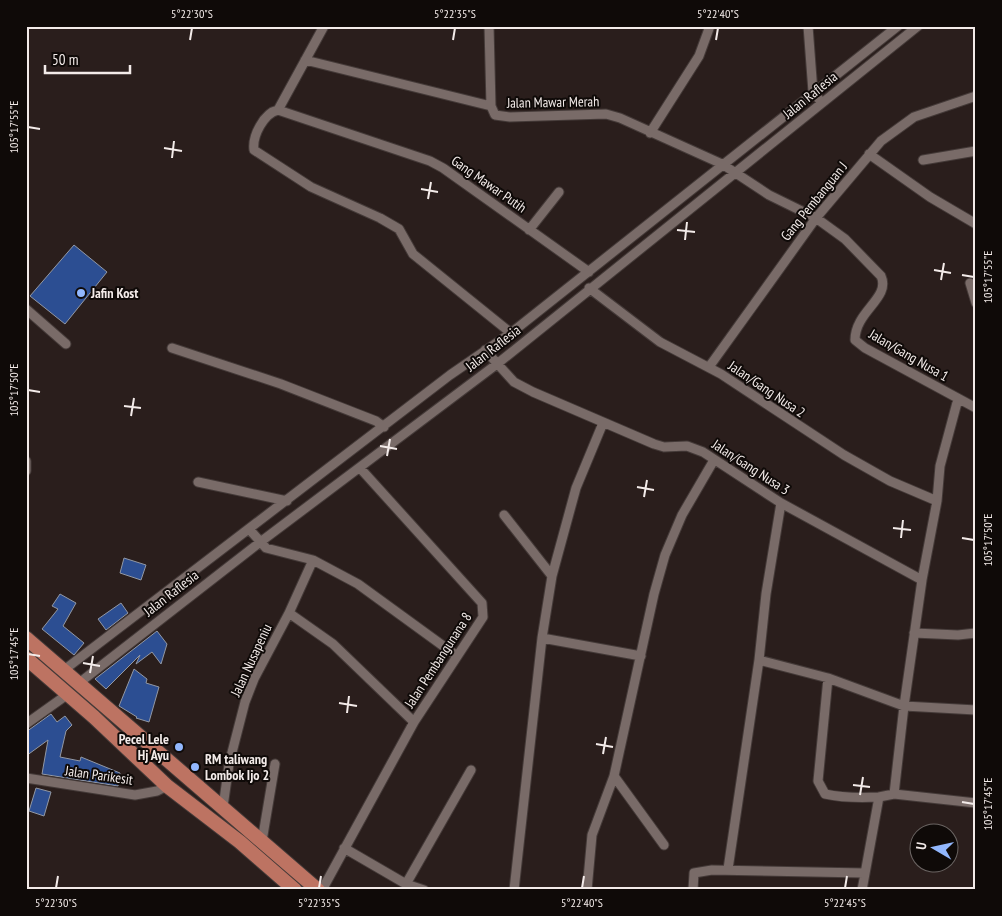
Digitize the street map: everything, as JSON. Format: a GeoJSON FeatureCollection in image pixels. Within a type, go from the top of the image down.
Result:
{"type":"FeatureCollection","features":[{"type":"Feature","properties":{"kind":"main road"},"geometry":{"type":"LineString","coordinates":[[26,638],[320,890]]}},
{"type":"Feature","properties":{"kind":"main road"},"geometry":{"type":"LineString","coordinates":[[26,658],[167,786],[240,842],[285,884]]}},
{"type":"Feature","properties":{"kind":"main road"},"geometry":{"type":"LineString","coordinates":[[226,810],[231,820],[249,836],[247,842],[240,842]]}},
{"type":"Feature","properties":{"kind":"main road"},"geometry":{"type":"LineString","coordinates":[[262,841],[255,845],[254,849],[273,866],[285,884]]}},
{"type":"Feature","properties":{"kind":"street"},"geometry":{"type":"LineString","coordinates":[[324,26],[278,110],[266,117],[257,133],[254,150],[311,187],[380,218],[398,229],[414,254],[511,333]]}},
{"type":"Feature","properties":{"kind":"street","name":"Jalan Mawar Merah"},"geometry":{"type":"LineString","coordinates":[[489,26],[491,106],[495,115],[501,117],[606,114],[620,118],[728,169]]}},
{"type":"Feature","properties":{"kind":"street"},"geometry":{"type":"LineString","coordinates":[[650,133],[699,56],[710,26]]}},
{"type":"Feature","properties":{"kind":"street"},"geometry":{"type":"LineString","coordinates":[[808,26],[814,93],[821,103]]}},
{"type":"Feature","properties":{"kind":"street","name":"Jalan Raflesia"},"geometry":{"type":"LineString","coordinates":[[72,677],[360,468],[496,363],[589,288],[814,93],[898,26]]}},
{"type":"Feature","properties":{"kind":"street","name":"Jalan Raflesia"},"geometry":{"type":"LineString","coordinates":[[72,677],[287,501],[589,272],[821,103],[918,26]]}},
{"type":"Feature","properties":{"kind":"street"},"geometry":{"type":"LineString","coordinates":[[305,60],[491,106]]}},
{"type":"Feature","properties":{"kind":"street","name":"Gang Pembanguan J"},"geometry":{"type":"LineString","coordinates":[[709,367],[816,218],[850,180],[869,154],[893,131],[914,116],[976,96]]}},
{"type":"Feature","properties":{"kind":"street","name":"Gang Mawar Putih"},"geometry":{"type":"LineString","coordinates":[[278,110],[430,161],[450,172],[589,272]]}},
{"type":"Feature","properties":{"kind":"street"},"geometry":{"type":"LineString","coordinates":[[923,160],[976,151]]}},
{"type":"Feature","properties":{"kind":"street"},"geometry":{"type":"LineString","coordinates":[[869,154],[930,197],[976,224]]}},
{"type":"Feature","properties":{"kind":"street","name":"Jalan/Gang Nusa 1"},"geometry":{"type":"LineString","coordinates":[[728,169],[769,195],[816,218],[844,239],[881,276],[884,281],[884,287],[881,294],[855,329],[855,340],[865,348],[976,408]]}},
{"type":"Feature","properties":{"kind":"street"},"geometry":{"type":"LineString","coordinates":[[530,230],[559,192]]}},
{"type":"Feature","properties":{"kind":"street"},"geometry":{"type":"LineString","coordinates":[[970,283],[976,303]]}},
{"type":"Feature","properties":{"kind":"street","name":"Jalan/Gang Nusa 2"},"geometry":{"type":"LineString","coordinates":[[589,288],[660,342],[709,367],[844,455],[890,481],[937,501]]}},
{"type":"Feature","properties":{"kind":"street"},"geometry":{"type":"LineString","coordinates":[[561,295],[570,303]]}},
{"type":"Feature","properties":{"kind":"street"},"geometry":{"type":"LineString","coordinates":[[26,309],[66,344]]}},
{"type":"Feature","properties":{"kind":"street"},"geometry":{"type":"LineString","coordinates":[[172,348],[290,387],[376,421],[384,427]]}},
{"type":"Feature","properties":{"kind":"street","name":"Jalan/Gang Nusa 3"},"geometry":{"type":"LineString","coordinates":[[486,351],[514,382],[533,392],[664,447],[693,447],[781,503],[922,580]]}},
{"type":"Feature","properties":{"kind":"street"},"geometry":{"type":"LineString","coordinates":[[894,794],[914,633],[937,501],[940,466],[958,399]]}},
{"type":"Feature","properties":{"kind":"street"},"geometry":{"type":"LineString","coordinates":[[514,890],[542,638],[552,576],[576,488],[603,423]]}},
{"type":"Feature","properties":{"kind":"street"},"geometry":{"type":"LineString","coordinates":[[587,890],[592,835],[614,776],[654,594],[666,555],[682,515],[714,460]]}},
{"type":"Feature","properties":{"kind":"street"},"geometry":{"type":"LineString","coordinates":[[26,461],[26,471]]}},
{"type":"Feature","properties":{"kind":"street","name":"Jalan Pembangunana 8"},"geometry":{"type":"LineString","coordinates":[[320,890],[414,722],[483,616],[482,602],[360,468]]}},
{"type":"Feature","properties":{"kind":"street"},"geometry":{"type":"LineString","coordinates":[[198,482],[287,501]]}},
{"type":"Feature","properties":{"kind":"street"},"geometry":{"type":"LineString","coordinates":[[728,869],[760,660],[766,594],[781,503]]}},
{"type":"Feature","properties":{"kind":"street"},"geometry":{"type":"LineString","coordinates":[[504,515],[552,576]]}},
{"type":"Feature","properties":{"kind":"street"},"geometry":{"type":"LineString","coordinates":[[250,530],[266,548],[283,554],[313,560],[358,584],[457,656]]}},
{"type":"Feature","properties":{"kind":"street","name":"Jalan Nusapeniu"},"geometry":{"type":"LineString","coordinates":[[226,810],[229,764],[245,702],[313,560]]}},
{"type":"Feature","properties":{"kind":"street"},"geometry":{"type":"LineString","coordinates":[[289,613],[333,644],[414,722]]}},
{"type":"Feature","properties":{"kind":"street"},"geometry":{"type":"LineString","coordinates":[[914,633],[976,634]]}},
{"type":"Feature","properties":{"kind":"street"},"geometry":{"type":"LineString","coordinates":[[542,638],[640,656]]}},
{"type":"Feature","properties":{"kind":"street"},"geometry":{"type":"LineString","coordinates":[[760,660],[828,678],[904,706],[976,710]]}},
{"type":"Feature","properties":{"kind":"street"},"geometry":{"type":"LineString","coordinates":[[828,678],[818,781],[825,794],[853,798],[894,794],[976,803]]}},
{"type":"Feature","properties":{"kind":"street"},"geometry":{"type":"LineString","coordinates":[[26,724],[62,689]]}},
{"type":"Feature","properties":{"kind":"street"},"geometry":{"type":"LineString","coordinates":[[262,841],[276,764]]}},
{"type":"Feature","properties":{"kind":"street"},"geometry":{"type":"LineString","coordinates":[[406,884],[471,770]]}},
{"type":"Feature","properties":{"kind":"street"},"geometry":{"type":"LineString","coordinates":[[614,776],[664,845]]}},
{"type":"Feature","properties":{"kind":"street","name":"Jalan Parikesit"},"geometry":{"type":"LineString","coordinates":[[26,778],[136,795],[157,791],[167,786]]}},
{"type":"Feature","properties":{"kind":"street"},"geometry":{"type":"LineString","coordinates":[[862,890],[878,797]]}},
{"type":"Feature","properties":{"kind":"street"},"geometry":{"type":"LineString","coordinates":[[344,848],[406,884],[424,890]]}},
{"type":"Feature","properties":{"kind":"street"},"geometry":{"type":"LineString","coordinates":[[693,890],[694,873],[728,869],[864,873]]}},
{"type":"Feature","properties":{"kind":"building"},"geometry":{"type":"Polygon","coordinates":[[[74,245],[107,272],[65,324],[30,296],[74,245]]]}},
{"type":"Feature","properties":{"kind":"building"},"geometry":{"type":"Polygon","coordinates":[[[124,558],[146,565],[141,580],[120,573],[124,558]]]}},
{"type":"Feature","properties":{"kind":"building"},"geometry":{"type":"Polygon","coordinates":[[[60,594],[76,603],[63,626],[84,643],[74,655],[42,629],[58,609],[52,606],[60,594]]]}},
{"type":"Feature","properties":{"kind":"building"},"geometry":{"type":"Polygon","coordinates":[[[121,603],[128,613],[106,630],[98,619],[121,603]]]}},
{"type":"Feature","properties":{"kind":"building"},"geometry":{"type":"Polygon","coordinates":[[[157,631],[167,644],[161,664],[152,652],[136,664],[140,655],[106,689],[95,679],[157,631]]]}},
{"type":"Feature","properties":{"kind":"building"},"geometry":{"type":"Polygon","coordinates":[[[134,669],[147,679],[146,683],[159,687],[149,722],[136,718],[119,706],[134,669]]]}},
{"type":"Feature","properties":{"kind":"building"},"geometry":{"type":"Polygon","coordinates":[[[51,714],[57,722],[65,716],[72,725],[66,731],[60,757],[80,761],[81,757],[120,773],[118,786],[42,774],[48,740],[26,756],[26,732],[51,714]]]}},
{"type":"Feature","properties":{"kind":"building"},"geometry":{"type":"Polygon","coordinates":[[[36,788],[51,792],[44,816],[29,811],[36,788]]]}},
{"type":"Feature","properties":{"kind":"place","name":"Jafin Kost"},"geometry":{"type":"Point","coordinates":[81,293]}},
{"type":"Feature","properties":{"kind":"place","name":"Pecel Lele Hj Ayu"},"geometry":{"type":"Point","coordinates":[179,747]}},
{"type":"Feature","properties":{"kind":"place","name":"RM taliwang Lombok Ijo 2"},"geometry":{"type":"Point","coordinates":[195,767]}}]}
